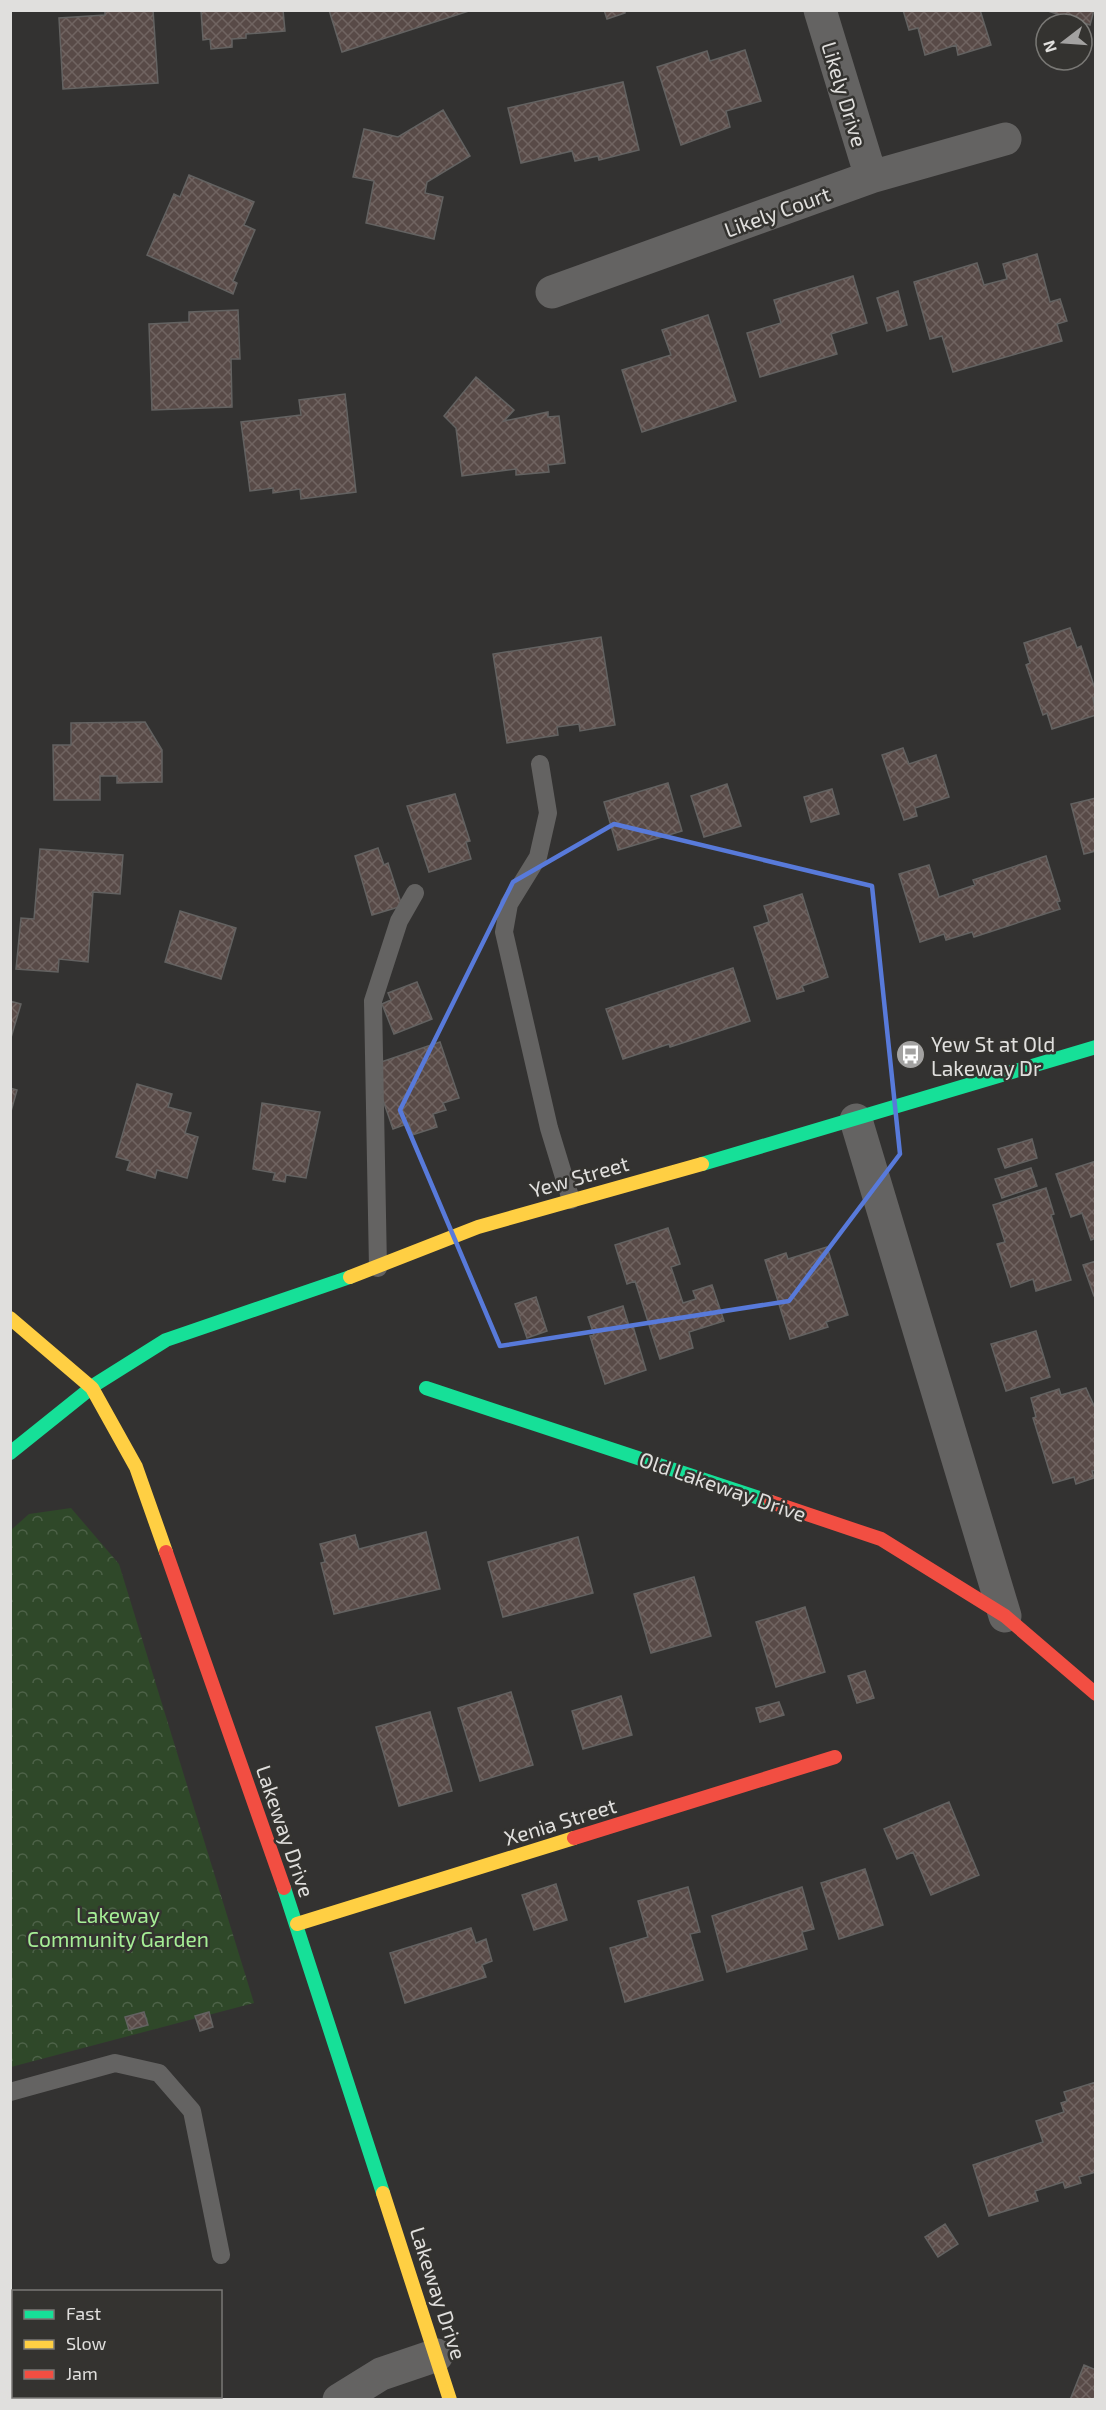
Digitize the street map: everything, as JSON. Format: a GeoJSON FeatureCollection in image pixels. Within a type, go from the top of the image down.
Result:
{"type":"FeatureCollection","features":[{"type":"Feature","properties":{"kind":"street","name":"Likely Drive"},"geometry":{"type":"LineString","coordinates":[[820,10],[871,177]]}},
{"type":"Feature","properties":{"kind":"street","name":"Likely Court"},"geometry":{"type":"LineString","coordinates":[[552,292],[871,177],[1005,139]]}},
{"type":"Feature","properties":{"kind":"street","name":"Yew Street"},"geometry":{"type":"LineString","coordinates":[[10,1453],[92,1388],[167,1339],[378,1268],[478,1227],[856,1120],[1095,1047]]}},
{"type":"Feature","properties":{"kind":"street"},"geometry":{"type":"LineString","coordinates":[[856,1120],[1005,1617]]}},
{"type":"Feature","properties":{"kind":"street","name":"Lakeway Drive"},"geometry":{"type":"LineString","coordinates":[[10,1318],[33,1335],[92,1388],[136,1467],[297,1924],[450,2400]]}},
{"type":"Feature","properties":{"kind":"street","name":"Old Lakeway Drive"},"geometry":{"type":"LineString","coordinates":[[426,1388],[880,1539],[1005,1617],[1068,1668],[1095,1694]]}},
{"type":"Feature","properties":{"kind":"street","name":"Xenia Street"},"geometry":{"type":"LineString","coordinates":[[297,1924],[835,1757]]}},
{"type":"Feature","properties":{"kind":"street"},"geometry":{"type":"LineString","coordinates":[[339,2400],[381,2374],[437,2355]]}},
{"type":"Feature","properties":{"kind":"lane"},"geometry":{"type":"LineString","coordinates":[[540,764],[548,813],[538,856],[509,904],[504,932],[549,1128],[571,1200]]}},
{"type":"Feature","properties":{"kind":"lane"},"geometry":{"type":"LineString","coordinates":[[378,1268],[373,1001],[399,921],[415,893]]}},
{"type":"Feature","properties":{"kind":"lane"},"geometry":{"type":"LineString","coordinates":[[10,2092],[115,2063],[159,2073],[192,2111],[221,2255]]}},
{"type":"Feature","properties":{"kind":"highlighted area"},"geometry":{"type":"Polygon","coordinates":[[[614,824],[872,886],[900,1154],[789,1301],[500,1346],[400,1110],[513,882],[614,824]]]}},
{"type":"Feature","properties":{"kind":"green space","name":"Lakeway Community Garden"},"geometry":{"type":"Polygon","coordinates":[[[71,1508],[119,1564],[254,2003],[11,2067],[11,1530],[29,1514],[71,1508]]]}},
{"type":"Feature","properties":{"kind":"building"},"geometry":{"type":"Polygon","coordinates":[[[105,10],[153,10],[158,83],[63,89],[59,18],[105,15],[105,10]]]}},
{"type":"Feature","properties":{"kind":"building"},"geometry":{"type":"Polygon","coordinates":[[[201,10],[283,10],[285,31],[246,34],[246,38],[232,39],[232,47],[211,49],[210,39],[203,40],[201,10]]]}},
{"type":"Feature","properties":{"kind":"building"},"geometry":{"type":"Polygon","coordinates":[[[329,10],[469,10],[469,11],[342,52],[329,10]]]}},
{"type":"Feature","properties":{"kind":"building"},"geometry":{"type":"Polygon","coordinates":[[[604,10],[625,10],[625,13],[607,19],[604,10]]]}},
{"type":"Feature","properties":{"kind":"building"},"geometry":{"type":"Polygon","coordinates":[[[903,10],[980,10],[991,45],[958,55],[956,45],[925,55],[918,28],[909,30],[903,10]]]}},
{"type":"Feature","properties":{"kind":"building"},"geometry":{"type":"Polygon","coordinates":[[[1045,10],[1094,10],[1093,12],[1045,10]]]}},
{"type":"Feature","properties":{"kind":"building"},"geometry":{"type":"Polygon","coordinates":[[[745,50],[761,101],[726,111],[730,127],[681,145],[657,67],[707,51],[710,61],[745,50]]]}},
{"type":"Feature","properties":{"kind":"building"},"geometry":{"type":"Polygon","coordinates":[[[623,82],[639,150],[599,160],[598,156],[575,161],[572,151],[521,163],[508,108],[623,82]]]}},
{"type":"Feature","properties":{"kind":"building"},"geometry":{"type":"Polygon","coordinates":[[[443,110],[470,156],[427,182],[425,193],[443,197],[434,239],[366,223],[374,181],[353,177],[364,129],[398,137],[443,110]]]}},
{"type":"Feature","properties":{"kind":"building"},"geometry":{"type":"Polygon","coordinates":[[[189,175],[254,202],[244,225],[255,230],[233,281],[237,283],[233,294],[147,255],[174,194],[180,197],[189,175]]]}},
{"type":"Feature","properties":{"kind":"building"},"geometry":{"type":"Polygon","coordinates":[[[1037,254],[1050,302],[1060,299],[1067,321],[1057,324],[1062,341],[953,372],[942,336],[930,339],[914,282],[977,263],[984,285],[1007,279],[1003,264],[1037,254]]]}},
{"type":"Feature","properties":{"kind":"building"},"geometry":{"type":"Polygon","coordinates":[[[853,276],[867,323],[831,334],[837,354],[760,377],[747,333],[781,323],[774,300],[853,276]]]}},
{"type":"Feature","properties":{"kind":"building"},"geometry":{"type":"Polygon","coordinates":[[[898,291],[907,325],[887,331],[877,298],[898,291]]]}},
{"type":"Feature","properties":{"kind":"building"},"geometry":{"type":"Polygon","coordinates":[[[238,310],[240,359],[231,359],[232,407],[152,410],[149,324],[189,322],[189,312],[238,310]]]}},
{"type":"Feature","properties":{"kind":"building"},"geometry":{"type":"Polygon","coordinates":[[[708,315],[736,401],[642,432],[622,370],[671,355],[662,330],[708,315]]]}},
{"type":"Feature","properties":{"kind":"building"},"geometry":{"type":"Polygon","coordinates":[[[476,377],[514,410],[504,421],[548,412],[548,417],[559,416],[565,463],[548,465],[549,472],[516,475],[516,469],[462,476],[456,428],[444,416],[476,377]]]}},
{"type":"Feature","properties":{"kind":"building"},"geometry":{"type":"Polygon","coordinates":[[[345,394],[356,492],[301,499],[300,489],[273,493],[273,488],[250,491],[241,422],[301,415],[299,400],[345,394]]]}},
{"type":"Feature","properties":{"kind":"building"},"geometry":{"type":"Polygon","coordinates":[[[1070,628],[1077,648],[1081,646],[1096,692],[1096,698],[1093,698],[1096,715],[1052,729],[1047,713],[1043,715],[1026,665],[1030,663],[1024,643],[1070,628]]]}},
{"type":"Feature","properties":{"kind":"building"},"geometry":{"type":"Polygon","coordinates":[[[601,637],[615,725],[580,731],[579,724],[557,727],[558,735],[507,743],[493,654],[601,637]]]}},
{"type":"Feature","properties":{"kind":"building"},"geometry":{"type":"Polygon","coordinates":[[[145,722],[162,750],[162,782],[117,783],[117,776],[100,776],[100,800],[54,800],[53,745],[71,745],[71,723],[145,722]]]}},
{"type":"Feature","properties":{"kind":"building"},"geometry":{"type":"Polygon","coordinates":[[[903,748],[909,764],[936,755],[949,797],[915,808],[917,816],[904,820],[882,755],[903,748]]]}},
{"type":"Feature","properties":{"kind":"building"},"geometry":{"type":"Polygon","coordinates":[[[668,783],[682,831],[618,850],[604,802],[668,783]]]}},
{"type":"Feature","properties":{"kind":"building"},"geometry":{"type":"Polygon","coordinates":[[[727,784],[741,826],[704,837],[691,796],[727,784]]]}},
{"type":"Feature","properties":{"kind":"building"},"geometry":{"type":"Polygon","coordinates":[[[832,789],[839,814],[811,822],[804,797],[832,789]]]}},
{"type":"Feature","properties":{"kind":"building"},"geometry":{"type":"Polygon","coordinates":[[[455,794],[470,841],[466,842],[471,859],[429,872],[407,806],[455,794]]]}},
{"type":"Feature","properties":{"kind":"building"},"geometry":{"type":"Polygon","coordinates":[[[1096,798],[1096,851],[1084,854],[1071,804],[1096,798]]]}},
{"type":"Feature","properties":{"kind":"building"},"geometry":{"type":"Polygon","coordinates":[[[378,848],[384,865],[388,863],[402,906],[372,915],[355,856],[378,848]]]}},
{"type":"Feature","properties":{"kind":"building"},"geometry":{"type":"Polygon","coordinates":[[[40,849],[123,855],[120,894],[93,892],[88,962],[59,959],[58,972],[16,969],[21,918],[34,919],[40,849]]]}},
{"type":"Feature","properties":{"kind":"building"},"geometry":{"type":"Polygon","coordinates":[[[1046,856],[1060,901],[1057,902],[1060,909],[974,937],[972,932],[946,940],[944,934],[920,942],[899,874],[929,865],[939,897],[975,885],[973,880],[1046,856]]]}},
{"type":"Feature","properties":{"kind":"building"},"geometry":{"type":"Polygon","coordinates":[[[802,894],[828,977],[802,986],[804,991],[777,999],[754,927],[769,922],[764,906],[802,894]]]}},
{"type":"Feature","properties":{"kind":"building"},"geometry":{"type":"Polygon","coordinates":[[[180,911],[236,928],[221,979],[165,962],[180,911]]]}},
{"type":"Feature","properties":{"kind":"building"},"geometry":{"type":"Polygon","coordinates":[[[733,968],[750,1021],[670,1047],[669,1044],[623,1059],[606,1009],[733,968]]]}},
{"type":"Feature","properties":{"kind":"building"},"geometry":{"type":"Polygon","coordinates":[[[417,982],[432,1019],[394,1034],[382,1004],[391,1000],[388,993],[417,982]]]}},
{"type":"Feature","properties":{"kind":"building"},"geometry":{"type":"Polygon","coordinates":[[[10,1001],[21,1004],[10,1041],[10,1001]]]}},
{"type":"Feature","properties":{"kind":"building"},"geometry":{"type":"Polygon","coordinates":[[[440,1042],[459,1098],[443,1103],[446,1110],[433,1114],[437,1127],[412,1135],[409,1123],[393,1129],[375,1077],[378,1063],[440,1042]]]}},
{"type":"Feature","properties":{"kind":"building"},"geometry":{"type":"Polygon","coordinates":[[[137,1084],[172,1094],[168,1107],[191,1113],[185,1133],[198,1137],[187,1178],[157,1170],[155,1178],[127,1170],[130,1161],[116,1157],[137,1084]]]}},
{"type":"Feature","properties":{"kind":"building"},"geometry":{"type":"Polygon","coordinates":[[[10,1088],[17,1090],[10,1115],[10,1088]]]}},
{"type":"Feature","properties":{"kind":"building"},"geometry":{"type":"Polygon","coordinates":[[[262,1103],[320,1112],[306,1178],[286,1175],[285,1182],[273,1180],[275,1173],[253,1169],[262,1103]]]}},
{"type":"Feature","properties":{"kind":"building"},"geometry":{"type":"Polygon","coordinates":[[[1032,1139],[1037,1158],[1005,1168],[998,1149],[1032,1139]]]}},
{"type":"Feature","properties":{"kind":"building"},"geometry":{"type":"Polygon","coordinates":[[[1096,1161],[1096,1238],[1091,1240],[1082,1213],[1071,1217],[1056,1174],[1096,1161]]]}},
{"type":"Feature","properties":{"kind":"building"},"geometry":{"type":"Polygon","coordinates":[[[1031,1168],[1037,1186],[1002,1198],[995,1179],[1031,1168]]]}},
{"type":"Feature","properties":{"kind":"building"},"geometry":{"type":"Polygon","coordinates":[[[1046,1188],[1054,1214],[1051,1215],[1071,1280],[1036,1291],[1033,1279],[1011,1287],[997,1244],[1005,1242],[993,1205],[1046,1188]]]}},
{"type":"Feature","properties":{"kind":"building"},"geometry":{"type":"Polygon","coordinates":[[[668,1228],[680,1264],[671,1267],[683,1303],[696,1299],[693,1291],[712,1285],[724,1321],[689,1332],[693,1348],[660,1359],[635,1281],[627,1284],[615,1245],[668,1228]]]}},
{"type":"Feature","properties":{"kind":"building"},"geometry":{"type":"Polygon","coordinates":[[[827,1247],[848,1315],[826,1322],[828,1327],[790,1339],[765,1260],[786,1253],[788,1259],[827,1247]]]}},
{"type":"Feature","properties":{"kind":"building"},"geometry":{"type":"Polygon","coordinates":[[[1096,1261],[1096,1296],[1094,1296],[1083,1265],[1096,1261]]]}},
{"type":"Feature","properties":{"kind":"building"},"geometry":{"type":"Polygon","coordinates":[[[536,1297],[547,1331],[527,1338],[515,1304],[536,1297]]]}},
{"type":"Feature","properties":{"kind":"building"},"geometry":{"type":"Polygon","coordinates":[[[623,1306],[629,1326],[633,1326],[646,1370],[605,1384],[590,1336],[594,1335],[588,1317],[623,1306]]]}},
{"type":"Feature","properties":{"kind":"building"},"geometry":{"type":"Polygon","coordinates":[[[1036,1331],[1050,1377],[1006,1391],[991,1344],[1036,1331]]]}},
{"type":"Feature","properties":{"kind":"building"},"geometry":{"type":"Polygon","coordinates":[[[1086,1388],[1096,1410],[1096,1470],[1092,1471],[1094,1478],[1076,1484],[1074,1477],[1053,1483],[1033,1418],[1036,1417],[1031,1398],[1059,1389],[1061,1395],[1086,1388]]]}},
{"type":"Feature","properties":{"kind":"building"},"geometry":{"type":"Polygon","coordinates":[[[426,1532],[440,1589],[334,1614],[321,1563],[325,1562],[320,1544],[355,1535],[359,1549],[426,1532]]]}},
{"type":"Feature","properties":{"kind":"building"},"geometry":{"type":"Polygon","coordinates":[[[578,1537],[593,1593],[503,1617],[488,1562],[578,1537]]]}},
{"type":"Feature","properties":{"kind":"building"},"geometry":{"type":"Polygon","coordinates":[[[694,1577],[711,1636],[651,1653],[634,1594],[694,1577]]]}},
{"type":"Feature","properties":{"kind":"building"},"geometry":{"type":"Polygon","coordinates":[[[805,1607],[825,1672],[776,1687],[756,1622],[805,1607]]]}},
{"type":"Feature","properties":{"kind":"building"},"geometry":{"type":"Polygon","coordinates":[[[865,1671],[874,1698],[857,1703],[848,1676],[865,1671]]]}},
{"type":"Feature","properties":{"kind":"building"},"geometry":{"type":"Polygon","coordinates":[[[511,1692],[533,1765],[480,1781],[458,1708],[511,1692]]]}},
{"type":"Feature","properties":{"kind":"building"},"geometry":{"type":"Polygon","coordinates":[[[621,1696],[632,1735],[583,1749],[572,1711],[621,1696]]]}},
{"type":"Feature","properties":{"kind":"building"},"geometry":{"type":"Polygon","coordinates":[[[779,1702],[784,1715],[760,1722],[756,1708],[779,1702]]]}},
{"type":"Feature","properties":{"kind":"building"},"geometry":{"type":"Polygon","coordinates":[[[430,1712],[452,1791],[399,1806],[376,1727],[430,1712]]]}},
{"type":"Feature","properties":{"kind":"building"},"geometry":{"type":"Polygon","coordinates":[[[949,1802],[979,1875],[931,1895],[913,1852],[897,1859],[884,1829],[949,1802]]]}},
{"type":"Feature","properties":{"kind":"building"},"geometry":{"type":"Polygon","coordinates":[[[865,1869],[883,1925],[839,1939],[821,1883],[865,1869]]]}},
{"type":"Feature","properties":{"kind":"building"},"geometry":{"type":"Polygon","coordinates":[[[556,1884],[567,1920],[534,1930],[522,1895],[556,1884]]]}},
{"type":"Feature","properties":{"kind":"building"},"geometry":{"type":"Polygon","coordinates":[[[688,1887],[700,1932],[690,1934],[703,1980],[625,2002],[610,1948],[648,1937],[638,1901],[688,1887]]]}},
{"type":"Feature","properties":{"kind":"building"},"geometry":{"type":"Polygon","coordinates":[[[802,1887],[814,1929],[802,1932],[807,1949],[727,1972],[712,1916],[802,1887]]]}},
{"type":"Feature","properties":{"kind":"building"},"geometry":{"type":"Polygon","coordinates":[[[471,1928],[476,1943],[486,1939],[492,1961],[482,1965],[486,1977],[405,2003],[390,1953],[471,1928]]]}},
{"type":"Feature","properties":{"kind":"building"},"geometry":{"type":"Polygon","coordinates":[[[144,2012],[148,2025],[129,2030],[125,2017],[144,2012]]]}},
{"type":"Feature","properties":{"kind":"building"},"geometry":{"type":"Polygon","coordinates":[[[209,2012],[213,2027],[200,2031],[195,2016],[209,2012]]]}},
{"type":"Feature","properties":{"kind":"building"},"geometry":{"type":"Polygon","coordinates":[[[1096,2082],[1096,2172],[1079,2177],[1081,2183],[1065,2188],[1063,2182],[1035,2191],[1038,2201],[989,2216],[973,2165],[1043,2142],[1036,2121],[1064,2112],[1061,2103],[1067,2101],[1064,2092],[1096,2082]]]}},
{"type":"Feature","properties":{"kind":"building"},"geometry":{"type":"Polygon","coordinates":[[[945,2224],[958,2244],[938,2257],[925,2237],[945,2224]]]}},
{"type":"Feature","properties":{"kind":"building"},"geometry":{"type":"Polygon","coordinates":[[[1084,2365],[1096,2370],[1096,2400],[1070,2400],[1084,2365]]]}},
{"type":"Feature","properties":{"kind":"traffic: fast"},"geometry":{"type":"LineString","coordinates":[[702,1164],[1096,1047]]}},
{"type":"Feature","properties":{"kind":"traffic: fast"},"geometry":{"type":"LineString","coordinates":[[10,1453],[96,1384],[166,1340],[350,1277]]}},
{"type":"Feature","properties":{"kind":"traffic: fast"},"geometry":{"type":"LineString","coordinates":[[426,1388],[771,1502]]}},
{"type":"Feature","properties":{"kind":"traffic: fast"},"geometry":{"type":"LineString","coordinates":[[284,1888],[383,2193]]}},
{"type":"Feature","properties":{"kind":"traffic: slow"},"geometry":{"type":"LineString","coordinates":[[350,1277],[478,1227],[702,1164]]}},
{"type":"Feature","properties":{"kind":"traffic: slow"},"geometry":{"type":"LineString","coordinates":[[10,1318],[92,1388],[136,1467],[166,1552]]}},
{"type":"Feature","properties":{"kind":"traffic: slow"},"geometry":{"type":"LineString","coordinates":[[297,1924],[574,1838]]}},
{"type":"Feature","properties":{"kind":"traffic: slow"},"geometry":{"type":"LineString","coordinates":[[383,2193],[450,2400]]}},
{"type":"Feature","properties":{"kind":"traffic: jam"},"geometry":{"type":"LineString","coordinates":[[771,1502],[881,1539],[1005,1616],[1096,1694]]}},
{"type":"Feature","properties":{"kind":"traffic: jam"},"geometry":{"type":"LineString","coordinates":[[166,1552],[284,1888]]}},
{"type":"Feature","properties":{"kind":"traffic: jam"},"geometry":{"type":"LineString","coordinates":[[574,1838],[835,1757]]}},
{"type":"Feature","properties":{"kind":"place","name":"Yew St at Old Lakeway Dr"},"geometry":{"type":"Point","coordinates":[910,1055]}}]}
